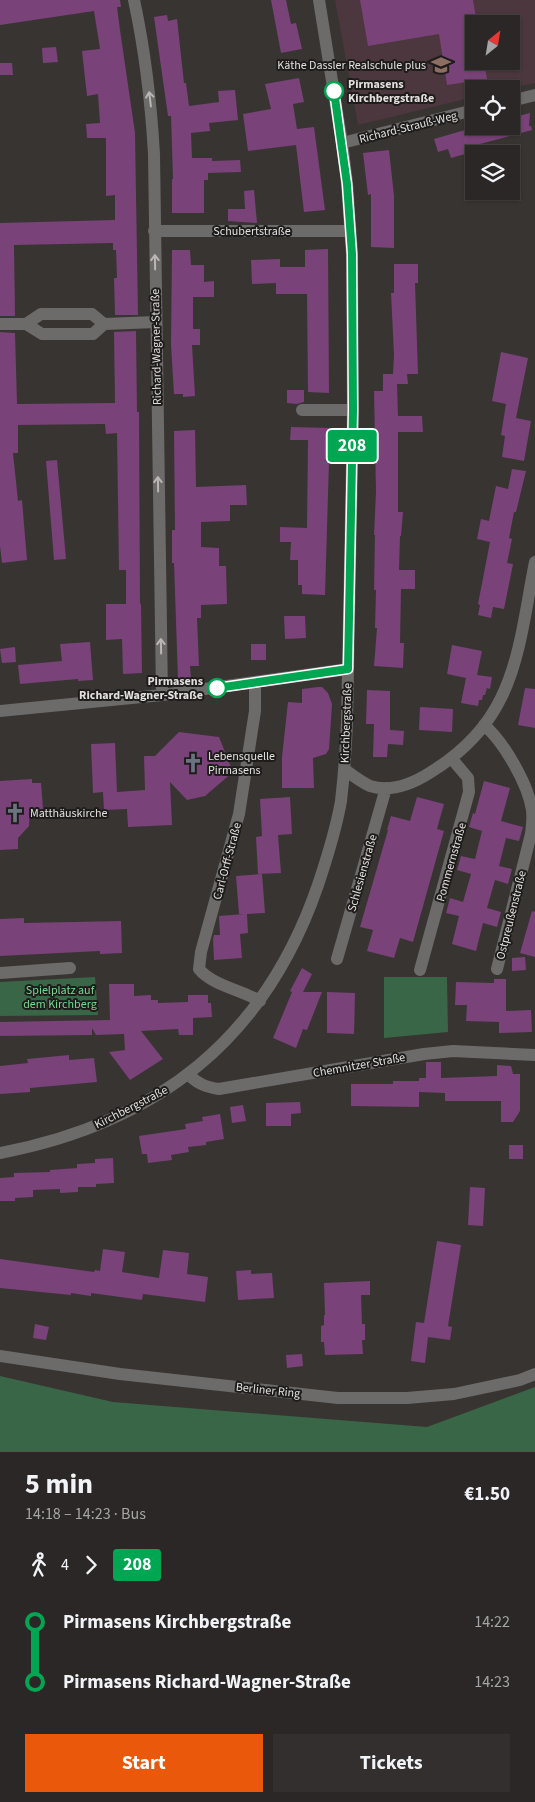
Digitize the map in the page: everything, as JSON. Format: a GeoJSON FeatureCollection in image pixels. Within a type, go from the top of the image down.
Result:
{"type":"FeatureCollection","features":[{"type":"Feature","properties":{"kind":"street","name":"Richard-Wagner-Straße"},"geometry":{"type":"LineString","coordinates":[[134,0],[146,66],[152,113],[154,154],[162,695]]}},
{"type":"Feature","properties":{"kind":"street","name":"Kirchbergstraße"},"geometry":{"type":"LineString","coordinates":[[0,1153],[46,1142],[94,1127],[145,1103],[189,1075],[225,1042],[260,1002],[284,964],[308,913],[334,833],[344,769],[348,669],[353,329],[350,231],[342,144],[319,0]]}},
{"type":"Feature","properties":{"kind":"street"},"geometry":{"type":"LineString","coordinates":[[520,98],[535,94]]}},
{"type":"Feature","properties":{"kind":"street","name":"Richard-Strauß-Weg"},"geometry":{"type":"LineString","coordinates":[[342,144],[465,112]]}},
{"type":"Feature","properties":{"kind":"street","name":"Schubertstraße"},"geometry":{"type":"LineString","coordinates":[[154,231],[350,231]]}},
{"type":"Feature","properties":{"kind":"street"},"geometry":{"type":"LineString","coordinates":[[26,324],[40,314],[92,314],[104,324]]}},
{"type":"Feature","properties":{"kind":"street"},"geometry":{"type":"LineString","coordinates":[[0,324],[26,324],[42,334],[93,334],[104,324],[156,322]]}},
{"type":"Feature","properties":{"kind":"street"},"geometry":{"type":"LineString","coordinates":[[302,410],[353,410]]}},
{"type":"Feature","properties":{"kind":"street"},"geometry":{"type":"LineString","coordinates":[[344,769],[371,786],[386,788],[416,782],[452,759],[484,725],[501,698],[511,674],[535,562]]}},
{"type":"Feature","properties":{"kind":"street"},"geometry":{"type":"LineString","coordinates":[[0,711],[162,695],[348,669]]}},
{"type":"Feature","properties":{"kind":"street","name":"Carl-Orff-Straße"},"geometry":{"type":"LineString","coordinates":[[255,683],[255,711],[239,814],[201,952],[199,969],[212,980],[240,991],[260,1002]]}},
{"type":"Feature","properties":{"kind":"street","name":"Ostpreußenstraße"},"geometry":{"type":"LineString","coordinates":[[484,725],[499,740],[518,774],[529,798],[533,820],[532,834],[497,969]]}},
{"type":"Feature","properties":{"kind":"street","name":"Pommernstraße"},"geometry":{"type":"LineString","coordinates":[[420,970],[469,792],[468,778],[452,759]]}},
{"type":"Feature","properties":{"kind":"street","name":"Schlesienstraße"},"geometry":{"type":"LineString","coordinates":[[338,958],[386,788]]}},
{"type":"Feature","properties":{"kind":"street"},"geometry":{"type":"LineString","coordinates":[[0,973],[70,968]]}},
{"type":"Feature","properties":{"kind":"street","name":"Chemnitzer Straße"},"geometry":{"type":"LineString","coordinates":[[189,1075],[207,1088],[219,1089],[424,1054],[453,1051],[535,1055]]}},
{"type":"Feature","properties":{"kind":"street","name":"Berliner Ring"},"geometry":{"type":"LineString","coordinates":[[0,1356],[120,1374],[338,1398],[407,1398],[454,1394],[520,1380],[535,1374]]}},
{"type":"Feature","properties":{"kind":"shaded area","name":"Käthe Dassler Realschule plus"},"geometry":{"type":"Polygon","coordinates":[[[335,0],[535,0],[535,83],[520,86],[520,80],[465,80],[465,99],[358,125],[335,0]]]}},
{"type":"Feature","properties":{"kind":"green space","name":"Spielplatz auf dem Kirchberg"},"geometry":{"type":"Polygon","coordinates":[[[95,977],[98,1015],[0,1016],[0,982],[95,977]]]}},
{"type":"Feature","properties":{"kind":"green space"},"geometry":{"type":"Polygon","coordinates":[[[384,977],[447,977],[448,1032],[384,1038],[384,977]]]}},
{"type":"Feature","properties":{"kind":"green space"},"geometry":{"type":"Polygon","coordinates":[[[0,1376],[113,1402],[427,1427],[535,1387],[535,1452],[0,1452],[0,1376]]]}},
{"type":"Feature","properties":{"kind":"building"},"geometry":{"type":"Polygon","coordinates":[[[0,0],[120,0],[121,7],[117,7],[135,133],[138,315],[115,315],[114,278],[117,278],[116,250],[113,250],[113,243],[14,245],[15,316],[0,316],[0,223],[115,220],[115,195],[106,196],[106,138],[87,138],[86,124],[100,123],[98,94],[87,96],[82,51],[100,49],[94,11],[0,25],[0,0]]]}},
{"type":"Feature","properties":{"kind":"building"},"geometry":{"type":"Polygon","coordinates":[[[271,0],[286,0],[291,24],[296,23],[302,49],[281,53],[271,0]]]}},
{"type":"Feature","properties":{"kind":"building"},"geometry":{"type":"Polygon","coordinates":[[[360,0],[473,0],[476,15],[465,15],[465,70],[486,70],[487,79],[465,80],[465,82],[447,85],[439,34],[368,46],[360,0]]]}},
{"type":"Feature","properties":{"kind":"building"},"geometry":{"type":"Polygon","coordinates":[[[167,15],[168,21],[177,19],[184,83],[186,83],[189,106],[219,102],[218,91],[235,90],[238,120],[209,123],[210,131],[191,133],[192,158],[212,158],[212,161],[240,160],[241,172],[208,173],[208,180],[204,180],[204,213],[172,213],[171,116],[168,116],[154,17],[167,15]]]}},
{"type":"Feature","properties":{"kind":"building"},"geometry":{"type":"Polygon","coordinates":[[[56,47],[58,62],[43,63],[42,48],[56,47]]]}},
{"type":"Feature","properties":{"kind":"building"},"geometry":{"type":"Polygon","coordinates":[[[0,63],[12,63],[13,75],[0,75],[0,63]]]}},
{"type":"Feature","properties":{"kind":"building"},"geometry":{"type":"Polygon","coordinates":[[[299,78],[304,102],[293,104],[297,129],[314,127],[325,210],[304,212],[296,145],[248,151],[243,114],[271,109],[265,84],[299,78]]]}},
{"type":"Feature","properties":{"kind":"building"},"geometry":{"type":"Polygon","coordinates":[[[530,113],[529,126],[531,126],[532,130],[520,133],[520,116],[530,113]]]}},
{"type":"Feature","properties":{"kind":"building"},"geometry":{"type":"Polygon","coordinates":[[[465,130],[465,135],[513,135],[480,145],[465,145],[465,154],[451,158],[448,149],[438,152],[434,139],[465,130]]]}},
{"type":"Feature","properties":{"kind":"building"},"geometry":{"type":"Polygon","coordinates":[[[389,150],[394,196],[394,248],[371,247],[371,194],[368,195],[363,153],[389,150]]]}},
{"type":"Feature","properties":{"kind":"building"},"geometry":{"type":"Polygon","coordinates":[[[254,190],[257,223],[228,221],[228,209],[245,209],[244,191],[254,190]]]}},
{"type":"Feature","properties":{"kind":"building"},"geometry":{"type":"Polygon","coordinates":[[[328,249],[329,393],[308,392],[307,294],[276,294],[276,283],[252,284],[251,260],[280,259],[280,267],[305,267],[305,250],[328,249]]]}},
{"type":"Feature","properties":{"kind":"building"},"geometry":{"type":"Polygon","coordinates":[[[172,250],[190,250],[191,265],[204,265],[204,282],[214,281],[214,297],[193,297],[193,329],[200,329],[200,345],[192,345],[195,396],[183,397],[183,394],[174,394],[171,345],[172,250]]]}},
{"type":"Feature","properties":{"kind":"building"},"geometry":{"type":"Polygon","coordinates":[[[394,264],[418,264],[418,283],[415,283],[418,374],[407,374],[408,384],[397,384],[398,416],[422,416],[423,432],[398,432],[398,512],[403,512],[399,570],[415,570],[415,589],[401,589],[400,643],[404,643],[403,668],[374,666],[377,628],[375,628],[376,590],[374,590],[376,492],[374,391],[383,391],[383,374],[393,374],[391,293],[394,293],[394,264]]]}},
{"type":"Feature","properties":{"kind":"building"},"geometry":{"type":"Polygon","coordinates":[[[136,331],[137,412],[139,412],[142,673],[123,674],[122,639],[106,640],[106,604],[126,604],[126,570],[119,570],[117,433],[106,434],[105,424],[18,425],[18,453],[13,453],[18,501],[22,500],[27,560],[2,563],[0,546],[0,332],[15,333],[17,404],[115,403],[114,332],[136,331]]]}},
{"type":"Feature","properties":{"kind":"building"},"geometry":{"type":"Polygon","coordinates":[[[501,352],[528,358],[516,418],[531,421],[524,461],[502,457],[505,436],[501,435],[506,404],[492,401],[501,352]]]}},
{"type":"Feature","properties":{"kind":"building"},"geometry":{"type":"Polygon","coordinates":[[[287,390],[304,390],[304,402],[297,404],[287,403],[287,390]]]}},
{"type":"Feature","properties":{"kind":"building"},"geometry":{"type":"Polygon","coordinates":[[[291,427],[330,428],[325,595],[302,594],[302,585],[298,585],[298,560],[290,560],[291,542],[280,542],[280,527],[307,528],[308,440],[290,440],[291,427]]]}},
{"type":"Feature","properties":{"kind":"building"},"geometry":{"type":"Polygon","coordinates":[[[195,430],[196,487],[246,485],[247,505],[230,505],[230,521],[201,522],[201,547],[219,548],[219,566],[226,566],[227,604],[201,605],[201,618],[197,618],[199,666],[190,666],[191,679],[178,679],[174,563],[172,563],[172,530],[175,530],[174,431],[195,430]]]}},
{"type":"Feature","properties":{"kind":"building"},"geometry":{"type":"Polygon","coordinates":[[[57,460],[66,559],[54,560],[46,461],[57,460]]]}},
{"type":"Feature","properties":{"kind":"building"},"geometry":{"type":"Polygon","coordinates":[[[512,469],[526,471],[516,512],[514,512],[509,538],[512,539],[507,563],[513,564],[504,609],[493,607],[491,618],[478,615],[480,605],[478,604],[490,542],[477,539],[481,519],[489,521],[496,486],[508,489],[512,469]]]}},
{"type":"Feature","properties":{"kind":"building"},"geometry":{"type":"Polygon","coordinates":[[[284,616],[305,616],[306,638],[285,639],[284,616]]]}},
{"type":"Feature","properties":{"kind":"building"},"geometry":{"type":"Polygon","coordinates":[[[90,642],[93,680],[78,681],[78,679],[20,684],[18,665],[62,661],[60,644],[90,642]]]}},
{"type":"Feature","properties":{"kind":"building"},"geometry":{"type":"Polygon","coordinates":[[[251,644],[266,644],[266,660],[251,660],[251,644]]]}},
{"type":"Feature","properties":{"kind":"building"},"geometry":{"type":"Polygon","coordinates":[[[452,645],[482,651],[477,675],[492,677],[490,689],[487,688],[482,700],[479,700],[478,706],[461,703],[466,678],[447,674],[452,645]]]}},
{"type":"Feature","properties":{"kind":"building"},"geometry":{"type":"Polygon","coordinates":[[[15,647],[16,662],[2,663],[0,649],[15,647]]]}},
{"type":"Feature","properties":{"kind":"building"},"geometry":{"type":"Polygon","coordinates":[[[322,687],[328,693],[332,704],[329,749],[326,754],[313,758],[314,788],[282,788],[282,757],[288,702],[302,703],[302,689],[322,687]]]}},
{"type":"Feature","properties":{"kind":"building"},"geometry":{"type":"Polygon","coordinates":[[[525,688],[535,689],[535,728],[518,725],[525,688]]]}},
{"type":"Feature","properties":{"kind":"building"},"geometry":{"type":"Polygon","coordinates":[[[367,690],[390,691],[390,730],[404,731],[403,745],[388,744],[387,757],[373,757],[374,724],[366,724],[367,690]]]}},
{"type":"Feature","properties":{"kind":"building"},"geometry":{"type":"Polygon","coordinates":[[[420,707],[453,709],[452,732],[419,730],[420,707]]]}},
{"type":"Feature","properties":{"kind":"building"},"geometry":{"type":"Polygon","coordinates":[[[179,732],[219,737],[233,772],[205,796],[187,800],[170,782],[172,825],[128,827],[127,809],[104,810],[103,792],[93,793],[91,744],[115,743],[117,792],[145,790],[144,756],[155,756],[179,732]]]}},
{"type":"Feature","properties":{"kind":"building","name":"Matthäuskirche"},"geometry":{"type":"Polygon","coordinates":[[[32,779],[32,783],[41,783],[43,809],[30,810],[29,826],[18,838],[18,849],[0,850],[0,781],[32,779]]]}},
{"type":"Feature","properties":{"kind":"building"},"geometry":{"type":"Polygon","coordinates":[[[484,781],[510,788],[501,821],[523,827],[519,841],[506,838],[499,866],[512,869],[508,884],[495,880],[487,908],[501,912],[497,927],[483,923],[476,951],[452,944],[459,916],[446,913],[450,898],[463,902],[471,874],[457,870],[461,856],[475,859],[482,831],[469,827],[473,813],[475,814],[484,781]]]}},
{"type":"Feature","properties":{"kind":"building"},"geometry":{"type":"Polygon","coordinates":[[[290,797],[292,834],[278,835],[281,873],[258,874],[256,837],[262,836],[260,799],[290,797]]]}},
{"type":"Feature","properties":{"kind":"building"},"geometry":{"type":"Polygon","coordinates":[[[417,797],[444,804],[437,829],[444,831],[413,942],[400,938],[394,958],[367,951],[373,930],[360,927],[391,816],[410,821],[417,797]]]}},
{"type":"Feature","properties":{"kind":"building"},"geometry":{"type":"Polygon","coordinates":[[[262,874],[265,913],[247,914],[248,933],[240,934],[242,958],[214,960],[213,939],[214,935],[220,935],[219,916],[244,914],[239,914],[236,876],[262,874]]]}},
{"type":"Feature","properties":{"kind":"building"},"geometry":{"type":"Polygon","coordinates":[[[532,911],[535,912],[535,957],[520,953],[532,911]]]}},
{"type":"Feature","properties":{"kind":"building"},"geometry":{"type":"Polygon","coordinates":[[[24,918],[24,923],[121,921],[122,953],[100,954],[100,951],[0,956],[0,919],[24,918]]]}},
{"type":"Feature","properties":{"kind":"building"},"geometry":{"type":"Polygon","coordinates":[[[525,957],[526,970],[512,971],[512,958],[525,957]]]}},
{"type":"Feature","properties":{"kind":"building"},"geometry":{"type":"Polygon","coordinates":[[[302,968],[312,974],[303,992],[322,992],[307,1030],[303,1029],[296,1048],[273,1038],[292,992],[290,991],[302,968]]]}},
{"type":"Feature","properties":{"kind":"building"},"geometry":{"type":"Polygon","coordinates":[[[494,979],[506,979],[506,1011],[531,1010],[532,1032],[499,1033],[499,1022],[466,1021],[467,1005],[455,1005],[456,982],[494,983],[494,979]]]}},
{"type":"Feature","properties":{"kind":"building"},"geometry":{"type":"Polygon","coordinates":[[[109,984],[134,984],[134,996],[151,995],[151,1000],[158,1000],[158,1003],[188,1002],[188,995],[208,995],[208,1003],[211,1003],[212,1017],[193,1018],[193,1035],[179,1035],[178,1029],[141,1031],[163,1059],[130,1080],[109,1052],[125,1050],[124,1034],[96,1035],[92,1028],[92,1035],[0,1036],[0,1022],[110,1020],[109,984]]]}},
{"type":"Feature","properties":{"kind":"building"},"geometry":{"type":"Polygon","coordinates":[[[327,992],[355,993],[354,1034],[327,1033],[327,992]]]}},
{"type":"Feature","properties":{"kind":"building"},"geometry":{"type":"Polygon","coordinates":[[[69,1055],[69,1060],[94,1058],[97,1082],[30,1088],[30,1092],[0,1094],[0,1066],[28,1063],[27,1059],[69,1055]]]}},
{"type":"Feature","properties":{"kind":"building"},"geometry":{"type":"Polygon","coordinates":[[[426,1062],[441,1062],[441,1078],[497,1076],[497,1065],[511,1066],[513,1074],[520,1074],[520,1111],[513,1122],[501,1122],[501,1101],[445,1101],[445,1093],[419,1092],[419,1107],[351,1106],[351,1084],[393,1084],[393,1081],[419,1081],[419,1078],[426,1078],[426,1062]]]}},
{"type":"Feature","properties":{"kind":"building"},"geometry":{"type":"Polygon","coordinates":[[[300,1102],[301,1113],[291,1114],[291,1126],[266,1126],[266,1103],[300,1102]]]}},
{"type":"Feature","properties":{"kind":"building"},"geometry":{"type":"Polygon","coordinates":[[[243,1105],[246,1121],[232,1123],[230,1107],[243,1105]]]}},
{"type":"Feature","properties":{"kind":"building"},"geometry":{"type":"Polygon","coordinates":[[[220,1114],[224,1139],[206,1142],[206,1145],[188,1147],[189,1152],[171,1155],[172,1160],[148,1163],[147,1154],[142,1154],[139,1136],[186,1129],[185,1124],[203,1121],[202,1117],[220,1114]]]}},
{"type":"Feature","properties":{"kind":"building"},"geometry":{"type":"Polygon","coordinates":[[[509,1145],[523,1145],[523,1159],[509,1159],[509,1145]]]}},
{"type":"Feature","properties":{"kind":"building"},"geometry":{"type":"Polygon","coordinates":[[[113,1158],[114,1183],[96,1184],[96,1187],[78,1187],[78,1192],[60,1193],[60,1189],[33,1190],[33,1197],[15,1198],[15,1201],[0,1201],[0,1178],[14,1177],[14,1173],[50,1172],[50,1170],[77,1168],[77,1164],[95,1163],[95,1159],[113,1158]]]}},
{"type":"Feature","properties":{"kind":"building"},"geometry":{"type":"Polygon","coordinates":[[[470,1187],[485,1188],[483,1226],[468,1225],[470,1187]]]}},
{"type":"Feature","properties":{"kind":"building"},"geometry":{"type":"Polygon","coordinates":[[[437,1241],[461,1245],[448,1326],[452,1327],[450,1340],[428,1337],[425,1363],[411,1361],[416,1322],[424,1323],[437,1241]]]}},
{"type":"Feature","properties":{"kind":"building"},"geometry":{"type":"Polygon","coordinates":[[[103,1249],[125,1252],[122,1272],[159,1278],[163,1250],[189,1253],[187,1274],[208,1277],[205,1302],[143,1294],[142,1300],[91,1293],[91,1296],[71,1293],[71,1295],[0,1288],[0,1259],[94,1272],[95,1270],[100,1271],[103,1249]]]}},
{"type":"Feature","properties":{"kind":"building"},"geometry":{"type":"Polygon","coordinates":[[[251,1270],[251,1274],[272,1273],[274,1298],[238,1300],[236,1271],[251,1270]]]}},
{"type":"Feature","properties":{"kind":"building"},"geometry":{"type":"Polygon","coordinates":[[[370,1281],[370,1295],[361,1295],[362,1324],[365,1324],[365,1340],[362,1340],[363,1354],[325,1355],[324,1342],[321,1342],[321,1326],[324,1325],[325,1315],[324,1283],[370,1281]]]}},
{"type":"Feature","properties":{"kind":"building"},"geometry":{"type":"Polygon","coordinates":[[[35,1324],[49,1327],[46,1340],[33,1338],[35,1324]]]}},
{"type":"Feature","properties":{"kind":"building"},"geometry":{"type":"Polygon","coordinates":[[[302,1354],[303,1366],[287,1368],[286,1355],[302,1354]]]}},
{"type":"Feature","properties":{"kind":"bus line","name":"208"},"geometry":{"type":"LineString","coordinates":[[217,688],[348,669],[353,410],[352,254],[347,184],[334,91]]}},
{"type":"Feature","properties":{"kind":"place","name":"Käthe Dassler Realschule plus"},"geometry":{"type":"Point","coordinates":[441,65]}},
{"type":"Feature","properties":{"kind":"place","name":"Pirmasens Kirchbergstraße"},"geometry":{"type":"Point","coordinates":[334,91]}},
{"type":"Feature","properties":{"kind":"place","name":"Pirmasens Richard-Wagner-Straße"},"geometry":{"type":"Point","coordinates":[217,688]}},
{"type":"Feature","properties":{"kind":"place","name":"Lebensquelle Pirmasens"},"geometry":{"type":"Point","coordinates":[193,763]}},
{"type":"Feature","properties":{"kind":"place","name":"Matthäuskirche"},"geometry":{"type":"Point","coordinates":[15,813]}}]}
